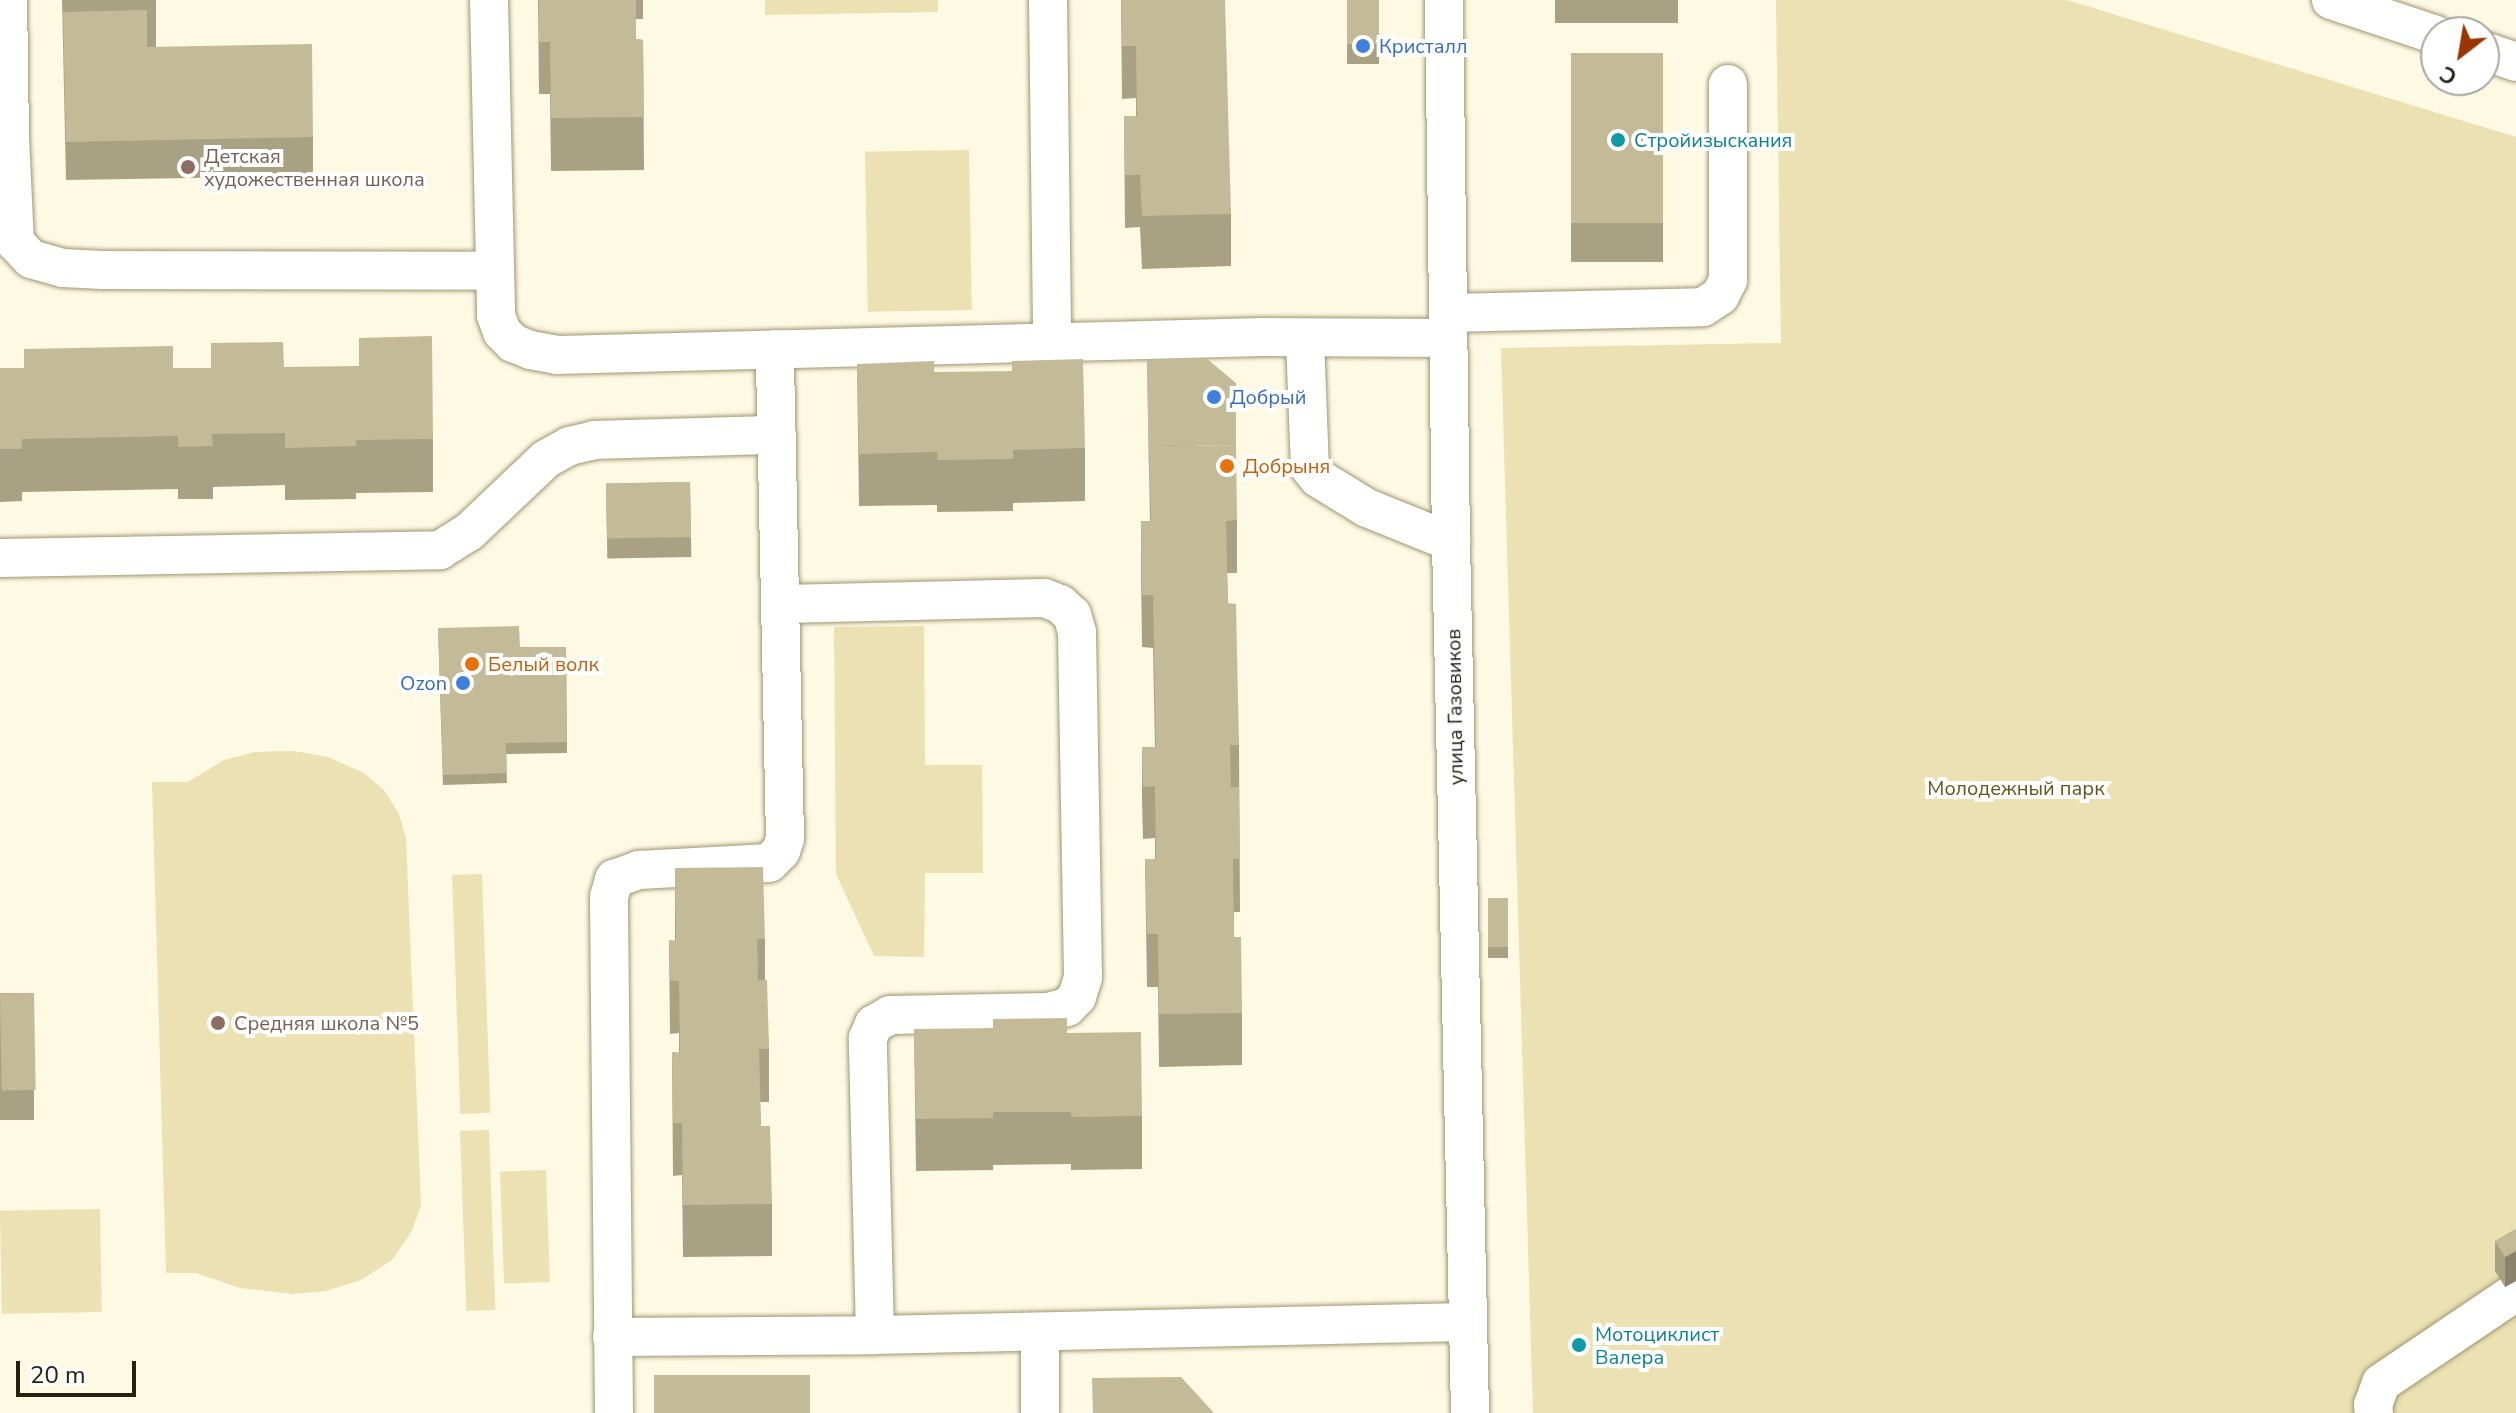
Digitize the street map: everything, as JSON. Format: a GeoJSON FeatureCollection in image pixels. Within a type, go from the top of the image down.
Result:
{"type":"FeatureCollection","features":[{"type":"Feature","properties":{"kind":"street"},"geometry":{"type":"LineString","coordinates":[[8,0],[5,136],[15,242],[31,259],[63,268],[103,270],[492,271]]}},
{"type":"Feature","properties":{"kind":"street"},"geometry":{"type":"LineString","coordinates":[[489,0],[492,271],[496,316],[502,332],[513,343],[557,355],[1052,341],[1305,339],[1448,325],[1703,307],[1720,296],[1728,280],[1728,84]]}},
{"type":"Feature","properties":{"kind":"street"},"geometry":{"type":"LineString","coordinates":[[1048,0],[1052,341]]}},
{"type":"Feature","properties":{"kind":"street","name":"улица Газовиков"},"geometry":{"type":"LineString","coordinates":[[1444,0],[1451,542],[1470,1413]]}},
{"type":"Feature","properties":{"kind":"street"},"geometry":{"type":"LineString","coordinates":[[2331,0],[2420,30]]}},
{"type":"Feature","properties":{"kind":"street"},"geometry":{"type":"LineString","coordinates":[[1305,339],[1310,468],[1318,478],[1367,508],[1451,542]]}},
{"type":"Feature","properties":{"kind":"street"},"geometry":{"type":"LineString","coordinates":[[614,1413],[609,897],[614,879],[625,874],[769,863],[781,851],[785,839],[775,349]]}},
{"type":"Feature","properties":{"kind":"street"},"geometry":{"type":"LineString","coordinates":[[0,558],[440,550],[469,532],[546,459],[569,446],[594,440],[777,435]]}},
{"type":"Feature","properties":{"kind":"street"},"geometry":{"type":"LineString","coordinates":[[781,604],[1044,598],[1060,604],[1072,615],[1077,632],[1083,977],[1077,997],[1067,1007],[1048,1012],[890,1015],[874,1024],[868,1038],[875,1335]]}},
{"type":"Feature","properties":{"kind":"street"},"geometry":{"type":"LineString","coordinates":[[2374,1413],[2373,1405],[2381,1383],[2516,1292]]}},
{"type":"Feature","properties":{"kind":"street"},"geometry":{"type":"LineString","coordinates":[[612,1337],[1040,1333],[1466,1322]]}},
{"type":"Feature","properties":{"kind":"street"},"geometry":{"type":"LineString","coordinates":[[1040,1333],[1040,1413]]}},
{"type":"Feature","properties":{"kind":"green space"},"geometry":{"type":"Polygon","coordinates":[[[765,0],[938,0],[938,12],[765,15],[765,0]]]}},
{"type":"Feature","properties":{"kind":"green space","name":"Молодежный парк"},"geometry":{"type":"Polygon","coordinates":[[[1776,0],[2067,0],[2516,137],[2516,1413],[1533,1413],[1501,348],[1781,343],[1776,0]]]}},
{"type":"Feature","properties":{"kind":"green space"},"geometry":{"type":"Polygon","coordinates":[[[969,150],[972,310],[868,312],[865,152],[969,150]]]}},
{"type":"Feature","properties":{"kind":"green space"},"geometry":{"type":"Polygon","coordinates":[[[924,626],[925,765],[982,765],[983,873],[925,873],[924,957],[874,956],[836,874],[834,627],[924,626]]]}},
{"type":"Feature","properties":{"kind":"green space"},"geometry":{"type":"Polygon","coordinates":[[[294,751],[328,757],[364,773],[384,790],[399,814],[406,838],[421,1205],[412,1231],[392,1260],[361,1280],[326,1291],[292,1294],[240,1288],[196,1273],[166,1273],[152,782],[188,782],[224,760],[255,752],[294,751]]]}},
{"type":"Feature","properties":{"kind":"green space"},"geometry":{"type":"Polygon","coordinates":[[[482,874],[490,1113],[460,1114],[452,875],[482,874]]]}},
{"type":"Feature","properties":{"kind":"green space"},"geometry":{"type":"Polygon","coordinates":[[[489,1130],[495,1310],[466,1311],[460,1131],[489,1130]]]}},
{"type":"Feature","properties":{"kind":"green space"},"geometry":{"type":"Polygon","coordinates":[[[546,1170],[550,1282],[504,1284],[500,1172],[546,1170]]]}},
{"type":"Feature","properties":{"kind":"green space"},"geometry":{"type":"Polygon","coordinates":[[[100,1209],[102,1312],[2,1314],[0,1211],[100,1209]]]}},
{"type":"Feature","properties":{"kind":"building"},"geometry":{"type":"Polygon","coordinates":[[[539,0],[636,0],[636,39],[643,40],[644,117],[551,118],[550,42],[539,42],[539,0]]]}},
{"type":"Feature","properties":{"kind":"building"},"geometry":{"type":"Polygon","coordinates":[[[1121,0],[1225,0],[1231,214],[1142,216],[1140,175],[1125,175],[1124,116],[1137,116],[1136,46],[1122,46],[1121,0]]]}},
{"type":"Feature","properties":{"kind":"building","name":"Кристалл"},"geometry":{"type":"Polygon","coordinates":[[[1347,0],[1379,0],[1379,44],[1347,44],[1347,0]]]}},
{"type":"Feature","properties":{"kind":"building"},"geometry":{"type":"Polygon","coordinates":[[[147,10],[147,47],[312,44],[313,137],[66,142],[63,12],[147,10]]]}},
{"type":"Feature","properties":{"kind":"building","name":"Стройизыскания"},"geometry":{"type":"Polygon","coordinates":[[[1571,53],[1663,53],[1663,223],[1571,223],[1571,53]]]}},
{"type":"Feature","properties":{"kind":"building"},"geometry":{"type":"Polygon","coordinates":[[[432,336],[433,439],[356,440],[356,446],[285,448],[285,433],[212,434],[213,446],[178,447],[178,436],[22,439],[22,449],[0,449],[0,368],[24,368],[24,349],[173,346],[173,368],[211,368],[211,343],[283,342],[284,367],[359,366],[359,338],[432,336]]]}},
{"type":"Feature","properties":{"kind":"building"},"geometry":{"type":"Polygon","coordinates":[[[1206,358],[1236,383],[1236,445],[1149,446],[1149,478],[1147,360],[1206,358]]]}},
{"type":"Feature","properties":{"kind":"building"},"geometry":{"type":"Polygon","coordinates":[[[1083,359],[1085,448],[1013,450],[1013,459],[937,460],[937,452],[859,454],[857,364],[934,361],[934,372],[1012,371],[1012,361],[1083,359]]]}},
{"type":"Feature","properties":{"kind":"building"},"geometry":{"type":"Polygon","coordinates":[[[1236,445],[1237,520],[1226,521],[1228,603],[1236,604],[1239,745],[1230,745],[1231,787],[1239,787],[1240,859],[1233,859],[1234,937],[1241,937],[1242,1013],[1159,1014],[1158,934],[1147,934],[1145,859],[1156,859],[1155,786],[1143,787],[1142,747],[1156,747],[1153,595],[1142,595],[1141,521],[1151,521],[1149,446],[1236,445]]]}},
{"type":"Feature","properties":{"kind":"building"},"geometry":{"type":"Polygon","coordinates":[[[690,482],[691,537],[607,538],[606,483],[690,482]]]}},
{"type":"Feature","properties":{"kind":"building"},"geometry":{"type":"Polygon","coordinates":[[[519,626],[520,647],[566,647],[567,742],[506,743],[507,773],[443,775],[438,628],[519,626]]]}},
{"type":"Feature","properties":{"kind":"building"},"geometry":{"type":"Polygon","coordinates":[[[763,867],[765,939],[757,939],[758,980],[767,980],[769,1049],[759,1049],[761,1126],[770,1126],[772,1204],[683,1205],[682,1123],[673,1123],[672,1052],[680,1053],[679,981],[670,981],[669,940],[676,941],[675,868],[763,867]]]}},
{"type":"Feature","properties":{"kind":"building"},"geometry":{"type":"Polygon","coordinates":[[[1488,898],[1508,898],[1508,947],[1488,947],[1488,898]]]}},
{"type":"Feature","properties":{"kind":"building"},"geometry":{"type":"Polygon","coordinates":[[[34,993],[36,1090],[2,1091],[0,994],[34,993]]]}},
{"type":"Feature","properties":{"kind":"building"},"geometry":{"type":"Polygon","coordinates":[[[1067,1018],[1067,1033],[1141,1032],[1142,1116],[1071,1117],[1071,1112],[993,1112],[993,1118],[916,1119],[914,1029],[993,1028],[993,1019],[1067,1018]]]}},
{"type":"Feature","properties":{"kind":"building"},"geometry":{"type":"Polygon","coordinates":[[[2516,1229],[2516,1251],[2505,1257],[2495,1241],[2516,1229]]]}},
{"type":"Feature","properties":{"kind":"building"},"geometry":{"type":"Polygon","coordinates":[[[654,1375],[810,1375],[810,1413],[654,1413],[654,1375]]]}},
{"type":"Feature","properties":{"kind":"building"},"geometry":{"type":"Polygon","coordinates":[[[1181,1377],[1214,1413],[1093,1413],[1092,1378],[1181,1377]]]}},
{"type":"Feature","properties":{"kind":"place","name":"Кристалл"},"geometry":{"type":"Point","coordinates":[1363,46]}},
{"type":"Feature","properties":{"kind":"place","name":"Стройизыскания"},"geometry":{"type":"Point","coordinates":[1618,140]}},
{"type":"Feature","properties":{"kind":"place","name":"Детская художественная школа"},"geometry":{"type":"Point","coordinates":[188,167]}},
{"type":"Feature","properties":{"kind":"place","name":"Добрый"},"geometry":{"type":"Point","coordinates":[1214,397]}},
{"type":"Feature","properties":{"kind":"place","name":"Добрыня"},"geometry":{"type":"Point","coordinates":[1227,466]}},
{"type":"Feature","properties":{"kind":"place","name":"Белый волк"},"geometry":{"type":"Point","coordinates":[472,664]}},
{"type":"Feature","properties":{"kind":"place","name":"Ozon"},"geometry":{"type":"Point","coordinates":[463,683]}},
{"type":"Feature","properties":{"kind":"place","name":"Средняя школа №5"},"geometry":{"type":"Point","coordinates":[218,1023]}},
{"type":"Feature","properties":{"kind":"place","name":"Мотоциклист Валера"},"geometry":{"type":"Point","coordinates":[1579,1345]}}]}
